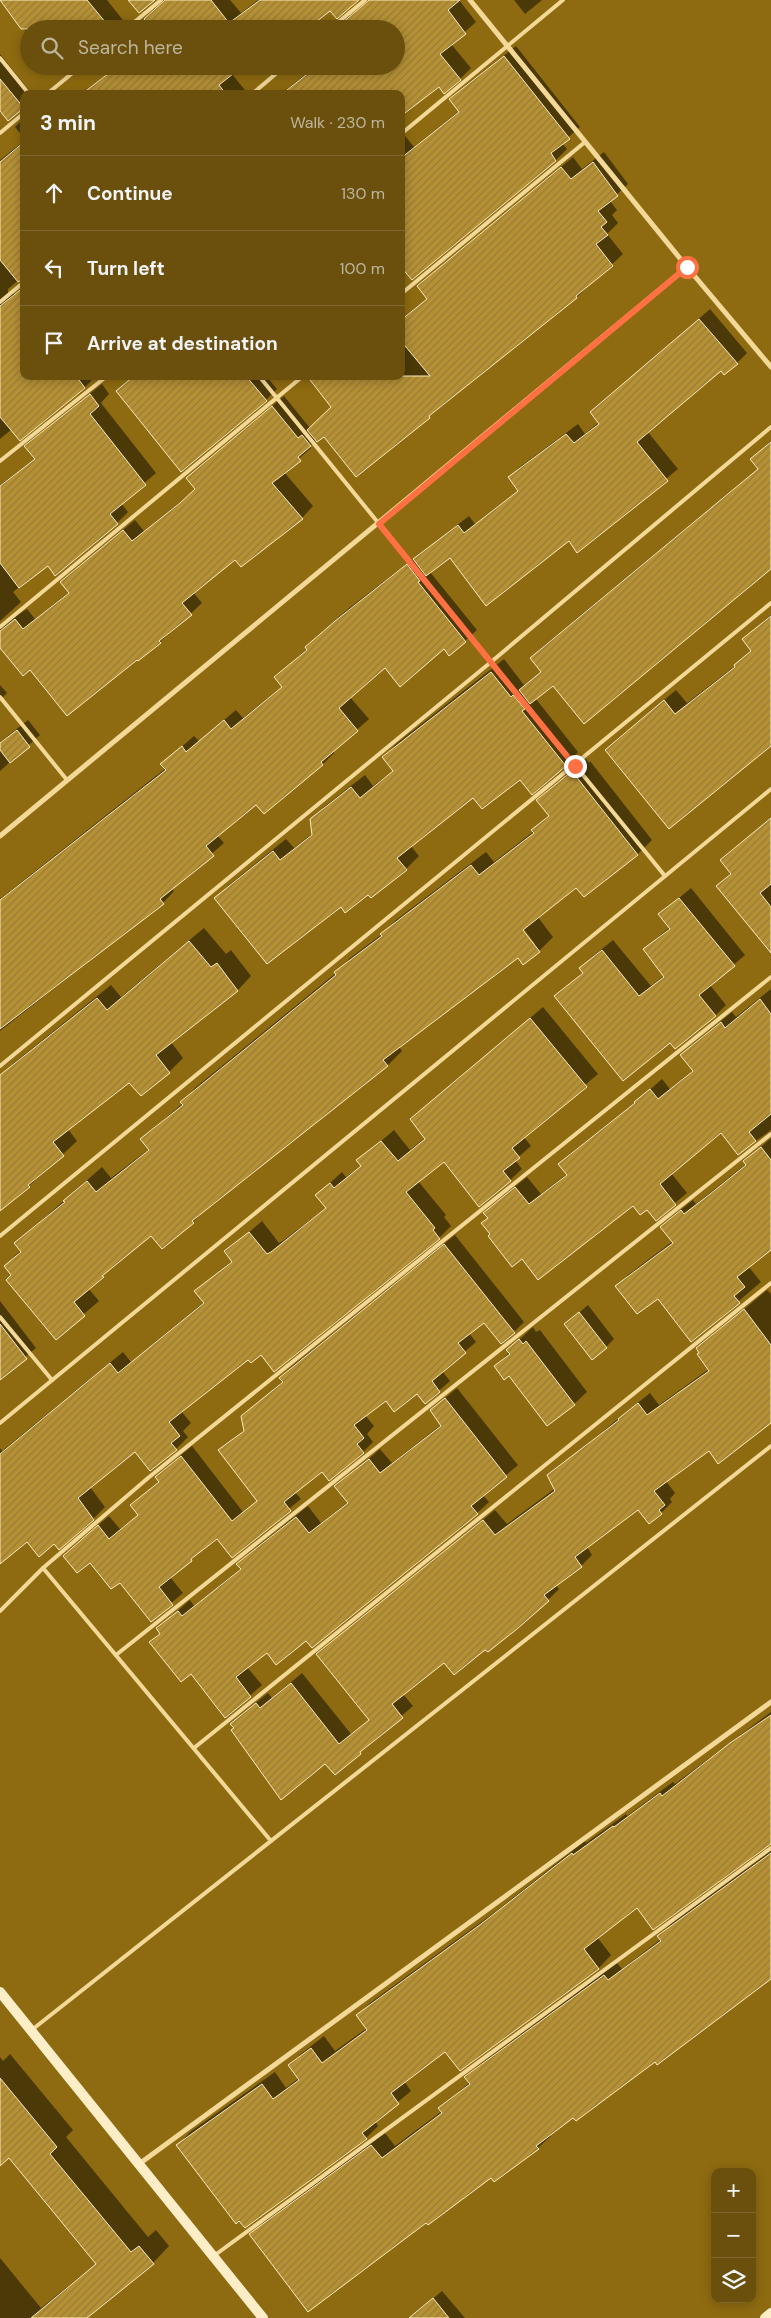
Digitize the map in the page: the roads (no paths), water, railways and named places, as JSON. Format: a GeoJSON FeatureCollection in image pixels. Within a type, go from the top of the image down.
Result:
{"type":"FeatureCollection","features":[{"type":"Feature","properties":{"kind":"street"},"geometry":{"type":"LineString","coordinates":[[470,0],[687,267],[771,367]]}},
{"type":"Feature","properties":{"kind":"street"},"geometry":{"type":"LineString","coordinates":[[0,836],[687,267]]}},
{"type":"Feature","properties":{"kind":"street"},"geometry":{"type":"LineString","coordinates":[[139,2164],[771,1702]]}},
{"type":"Feature","properties":{"kind":"street"},"geometry":{"type":"LineString","coordinates":[[0,1992],[263,2318]]}},
{"type":"Feature","properties":{"kind":"street"},"geometry":{"type":"LineString","coordinates":[[765,2318],[771,2313]]}},
{"type":"Feature","properties":{"kind":"lane"},"geometry":{"type":"LineString","coordinates":[[137,20],[161,0]]}},
{"type":"Feature","properties":{"kind":"lane"},"geometry":{"type":"LineString","coordinates":[[341,20],[365,0]]}},
{"type":"Feature","properties":{"kind":"lane"},"geometry":{"type":"LineString","coordinates":[[405,131],[563,0]]}},
{"type":"Feature","properties":{"kind":"lane"},"geometry":{"type":"LineString","coordinates":[[0,58],[26,90]]}},
{"type":"Feature","properties":{"kind":"lane"},"geometry":{"type":"LineString","coordinates":[[52,90],[70,75]]}},
{"type":"Feature","properties":{"kind":"lane"},"geometry":{"type":"LineString","coordinates":[[257,90],[274,75]]}},
{"type":"Feature","properties":{"kind":"lane"},"geometry":{"type":"LineString","coordinates":[[0,133],[20,116]]}},
{"type":"Feature","properties":{"kind":"lane"},"geometry":{"type":"LineString","coordinates":[[405,291],[585,142]]}},
{"type":"Feature","properties":{"kind":"lane"},"geometry":{"type":"LineString","coordinates":[[0,302],[20,285]]}},
{"type":"Feature","properties":{"kind":"lane"},"geometry":{"type":"LineString","coordinates":[[0,461],[101,380]]}},
{"type":"Feature","properties":{"kind":"lane"},"geometry":{"type":"LineString","coordinates":[[262,380],[665,876]]}},
{"type":"Feature","properties":{"kind":"lane"},"geometry":{"type":"LineString","coordinates":[[0,627],[298,380]]}},
{"type":"Feature","properties":{"kind":"lane"},"geometry":{"type":"LineString","coordinates":[[0,1066],[491,662],[771,427]]}},
{"type":"Feature","properties":{"kind":"lane"},"geometry":{"type":"LineString","coordinates":[[0,1236],[771,604]]}},
{"type":"Feature","properties":{"kind":"lane"},"geometry":{"type":"LineString","coordinates":[[0,697],[68,780]]}},
{"type":"Feature","properties":{"kind":"lane"},"geometry":{"type":"LineString","coordinates":[[0,1423],[771,789]]}},
{"type":"Feature","properties":{"kind":"lane"},"geometry":{"type":"LineString","coordinates":[[0,1611],[43,1568],[148,1478],[771,977]]}},
{"type":"Feature","properties":{"kind":"lane"},"geometry":{"type":"LineString","coordinates":[[116,1656],[771,1134]]}},
{"type":"Feature","properties":{"kind":"lane"},"geometry":{"type":"LineString","coordinates":[[194,1748],[771,1283]]}},
{"type":"Feature","properties":{"kind":"lane"},"geometry":{"type":"LineString","coordinates":[[0,1317],[52,1380]]}},
{"type":"Feature","properties":{"kind":"lane"},"geometry":{"type":"LineString","coordinates":[[31,2031],[771,1446]]}},
{"type":"Feature","properties":{"kind":"lane"},"geometry":{"type":"LineString","coordinates":[[43,1568],[271,1841]]}},
{"type":"Feature","properties":{"kind":"lane"},"geometry":{"type":"LineString","coordinates":[[213,2256],[771,1848]]}}]}
